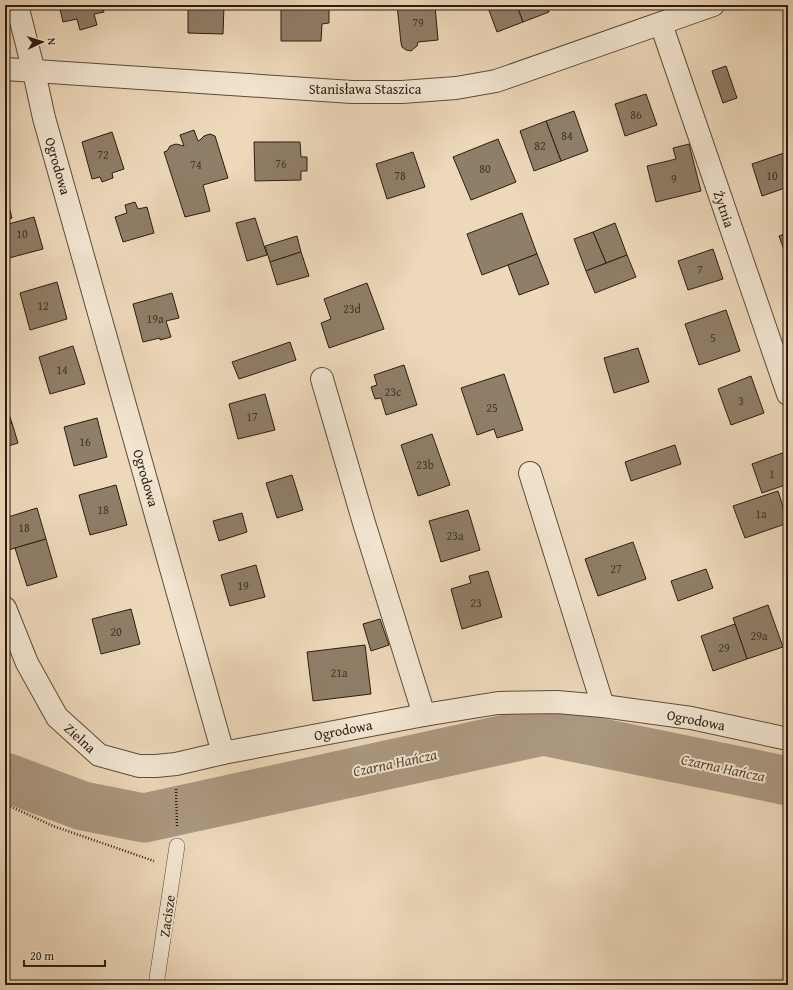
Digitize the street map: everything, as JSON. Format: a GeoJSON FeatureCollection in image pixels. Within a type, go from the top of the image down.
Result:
{"type":"FeatureCollection","features":[{"type":"Feature","properties":{"kind":"street","name":"Ogrodowa"},"geometry":{"type":"LineString","coordinates":[[17,5],[44,118],[223,753],[424,715],[498,703],[557,702],[604,706],[691,718],[788,739]]}},
{"type":"Feature","properties":{"kind":"street","name":"Stanisława Staszica"},"geometry":{"type":"LineString","coordinates":[[5,69],[352,92],[402,92],[456,88],[496,81],[713,5]]}},
{"type":"Feature","properties":{"kind":"street","name":"Żytnia"},"geometry":{"type":"LineString","coordinates":[[661,24],[788,394]]}},
{"type":"Feature","properties":{"kind":"street"},"geometry":{"type":"LineString","coordinates":[[322,379],[364,523],[424,715]]}},
{"type":"Feature","properties":{"kind":"street"},"geometry":{"type":"LineString","coordinates":[[530,473],[604,706]]}},
{"type":"Feature","properties":{"kind":"street","name":"Zielna"},"geometry":{"type":"LineString","coordinates":[[5,608],[27,663],[57,718],[99,755],[139,766],[156,766],[176,764],[223,753]]}},
{"type":"Feature","properties":{"kind":"lane","name":"Zacisze"},"geometry":{"type":"LineString","coordinates":[[156,985],[177,846]]}},
{"type":"Feature","properties":{"kind":"path"},"geometry":{"type":"LineString","coordinates":[[176,790],[177,846]]}},
{"type":"Feature","properties":{"kind":"path"},"geometry":{"type":"LineString","coordinates":[[5,804],[53,826],[174,868]]}},
{"type":"Feature","properties":{"kind":"building"},"geometry":{"type":"Polygon","coordinates":[[[59,5],[102,5],[104,12],[94,14],[97,25],[80,30],[77,19],[63,22],[59,5]]]}},
{"type":"Feature","properties":{"kind":"building"},"geometry":{"type":"Polygon","coordinates":[[[188,5],[224,5],[223,34],[188,33],[188,5]]]}},
{"type":"Feature","properties":{"kind":"building"},"geometry":{"type":"Polygon","coordinates":[[[281,5],[329,5],[329,23],[322,24],[321,41],[281,41],[281,5]]]}},
{"type":"Feature","properties":{"kind":"building"},"geometry":{"type":"Polygon","coordinates":[[[397,5],[435,5],[438,40],[418,42],[417,46],[411,51],[402,47],[397,5]]]}},
{"type":"Feature","properties":{"kind":"building"},"geometry":{"type":"Polygon","coordinates":[[[487,5],[517,5],[523,22],[497,32],[487,5]]]}},
{"type":"Feature","properties":{"kind":"building"},"geometry":{"type":"Polygon","coordinates":[[[517,5],[546,5],[549,12],[523,22],[517,5]]]}},
{"type":"Feature","properties":{"kind":"building"},"geometry":{"type":"Polygon","coordinates":[[[726,66],[737,98],[723,103],[712,71],[726,66]]]}},
{"type":"Feature","properties":{"kind":"building"},"geometry":{"type":"Polygon","coordinates":[[[646,94],[657,125],[625,136],[615,104],[646,94]]]}},
{"type":"Feature","properties":{"kind":"building"},"geometry":{"type":"Polygon","coordinates":[[[574,111],[588,151],[561,161],[546,121],[574,111]]]}},
{"type":"Feature","properties":{"kind":"building"},"geometry":{"type":"Polygon","coordinates":[[[6,113],[6,146],[5,146],[6,113]]]}},
{"type":"Feature","properties":{"kind":"building"},"geometry":{"type":"Polygon","coordinates":[[[546,121],[561,161],[534,171],[520,131],[546,121]]]}},
{"type":"Feature","properties":{"kind":"building"},"geometry":{"type":"Polygon","coordinates":[[[194,130],[198,141],[204,136],[210,134],[215,136],[228,178],[203,185],[210,211],[185,217],[164,152],[167,151],[170,146],[176,144],[184,146],[180,135],[194,130]]]}},
{"type":"Feature","properties":{"kind":"building"},"geometry":{"type":"Polygon","coordinates":[[[112,132],[124,169],[112,173],[113,178],[102,182],[100,177],[92,179],[82,142],[112,132]]]}},
{"type":"Feature","properties":{"kind":"building"},"geometry":{"type":"Polygon","coordinates":[[[498,139],[516,182],[471,200],[453,157],[498,139]]]}},
{"type":"Feature","properties":{"kind":"building"},"geometry":{"type":"Polygon","coordinates":[[[254,142],[300,142],[301,157],[307,157],[307,171],[301,171],[301,180],[255,181],[254,142]]]}},
{"type":"Feature","properties":{"kind":"building"},"geometry":{"type":"Polygon","coordinates":[[[689,144],[701,191],[656,202],[647,166],[676,159],[673,148],[689,144]]]}},
{"type":"Feature","properties":{"kind":"building"},"geometry":{"type":"Polygon","coordinates":[[[413,152],[425,187],[387,199],[376,164],[413,152]]]}},
{"type":"Feature","properties":{"kind":"building"},"geometry":{"type":"Polygon","coordinates":[[[784,153],[788,164],[788,187],[762,196],[752,164],[784,153]]]}},
{"type":"Feature","properties":{"kind":"building"},"geometry":{"type":"Polygon","coordinates":[[[5,199],[7,199],[12,218],[5,220],[5,199]]]}},
{"type":"Feature","properties":{"kind":"building"},"geometry":{"type":"Polygon","coordinates":[[[135,202],[138,209],[147,207],[154,233],[123,242],[115,217],[127,213],[125,205],[135,202]]]}},
{"type":"Feature","properties":{"kind":"building"},"geometry":{"type":"Polygon","coordinates":[[[522,213],[537,254],[482,275],[467,234],[522,213]]]}},
{"type":"Feature","properties":{"kind":"building"},"geometry":{"type":"Polygon","coordinates":[[[34,217],[43,249],[9,258],[5,243],[5,225],[34,217]]]}},
{"type":"Feature","properties":{"kind":"building"},"geometry":{"type":"Polygon","coordinates":[[[255,218],[267,255],[247,261],[236,223],[255,218]]]}},
{"type":"Feature","properties":{"kind":"building"},"geometry":{"type":"Polygon","coordinates":[[[615,223],[627,255],[606,263],[593,232],[615,223]]]}},
{"type":"Feature","properties":{"kind":"building"},"geometry":{"type":"Polygon","coordinates":[[[593,232],[606,263],[586,271],[574,239],[593,232]]]}},
{"type":"Feature","properties":{"kind":"building"},"geometry":{"type":"Polygon","coordinates":[[[788,233],[788,261],[779,236],[788,233]]]}},
{"type":"Feature","properties":{"kind":"building"},"geometry":{"type":"Polygon","coordinates":[[[297,236],[301,252],[270,262],[265,246],[297,236]]]}},
{"type":"Feature","properties":{"kind":"building"},"geometry":{"type":"Polygon","coordinates":[[[713,249],[723,279],[688,290],[678,261],[713,249]]]}},
{"type":"Feature","properties":{"kind":"building"},"geometry":{"type":"Polygon","coordinates":[[[301,252],[309,276],[277,285],[270,262],[301,252]]]}},
{"type":"Feature","properties":{"kind":"building"},"geometry":{"type":"Polygon","coordinates":[[[537,254],[549,284],[519,295],[508,265],[537,254]]]}},
{"type":"Feature","properties":{"kind":"building"},"geometry":{"type":"Polygon","coordinates":[[[627,255],[636,277],[595,293],[586,271],[627,255]]]}},
{"type":"Feature","properties":{"kind":"building"},"geometry":{"type":"Polygon","coordinates":[[[57,282],[67,319],[30,330],[20,293],[57,282]]]}},
{"type":"Feature","properties":{"kind":"building"},"geometry":{"type":"Polygon","coordinates":[[[367,283],[384,329],[329,348],[321,323],[331,319],[324,299],[367,283]]]}},
{"type":"Feature","properties":{"kind":"building"},"geometry":{"type":"Polygon","coordinates":[[[172,293],[179,318],[166,321],[171,337],[143,342],[133,304],[172,293]]]}},
{"type":"Feature","properties":{"kind":"building"},"geometry":{"type":"Polygon","coordinates":[[[726,310],[740,351],[699,365],[685,324],[726,310]]]}},
{"type":"Feature","properties":{"kind":"building"},"geometry":{"type":"Polygon","coordinates":[[[290,342],[296,360],[239,379],[232,362],[290,342]]]}},
{"type":"Feature","properties":{"kind":"building"},"geometry":{"type":"Polygon","coordinates":[[[73,346],[85,384],[50,394],[39,357],[73,346]]]}},
{"type":"Feature","properties":{"kind":"building"},"geometry":{"type":"Polygon","coordinates":[[[638,348],[649,382],[614,393],[604,358],[638,348]]]}},
{"type":"Feature","properties":{"kind":"building"},"geometry":{"type":"Polygon","coordinates":[[[404,365],[417,405],[386,415],[381,398],[375,399],[371,387],[377,385],[374,375],[404,365]]]}},
{"type":"Feature","properties":{"kind":"building"},"geometry":{"type":"Polygon","coordinates":[[[504,374],[523,430],[497,438],[494,429],[477,435],[461,388],[504,374]]]}},
{"type":"Feature","properties":{"kind":"building"},"geometry":{"type":"Polygon","coordinates":[[[751,376],[764,413],[731,425],[718,389],[751,376]]]}},
{"type":"Feature","properties":{"kind":"building"},"geometry":{"type":"Polygon","coordinates":[[[265,394],[275,430],[238,439],[229,404],[265,394]]]}},
{"type":"Feature","properties":{"kind":"building"},"geometry":{"type":"Polygon","coordinates":[[[5,403],[12,423],[5,425],[5,403]]]}},
{"type":"Feature","properties":{"kind":"building"},"geometry":{"type":"Polygon","coordinates":[[[97,418],[107,457],[74,466],[64,427],[97,418]]]}},
{"type":"Feature","properties":{"kind":"building"},"geometry":{"type":"Polygon","coordinates":[[[12,423],[18,443],[5,447],[5,425],[12,423]]]}},
{"type":"Feature","properties":{"kind":"building"},"geometry":{"type":"Polygon","coordinates":[[[432,434],[450,485],[418,496],[401,445],[432,434]]]}},
{"type":"Feature","properties":{"kind":"building"},"geometry":{"type":"Polygon","coordinates":[[[675,445],[681,464],[631,481],[625,462],[675,445]]]}},
{"type":"Feature","properties":{"kind":"building"},"geometry":{"type":"Polygon","coordinates":[[[788,451],[788,484],[762,493],[752,464],[788,451]]]}},
{"type":"Feature","properties":{"kind":"building"},"geometry":{"type":"Polygon","coordinates":[[[292,475],[303,510],[277,518],[266,483],[292,475]]]}},
{"type":"Feature","properties":{"kind":"building"},"geometry":{"type":"Polygon","coordinates":[[[116,485],[127,525],[90,535],[79,495],[116,485]]]}},
{"type":"Feature","properties":{"kind":"building"},"geometry":{"type":"Polygon","coordinates":[[[778,491],[788,523],[745,538],[733,506],[778,491]]]}},
{"type":"Feature","properties":{"kind":"building"},"geometry":{"type":"Polygon","coordinates":[[[37,508],[46,539],[5,551],[5,518],[37,508]]]}},
{"type":"Feature","properties":{"kind":"building"},"geometry":{"type":"Polygon","coordinates":[[[468,510],[480,550],[441,562],[429,521],[468,510]]]}},
{"type":"Feature","properties":{"kind":"building"},"geometry":{"type":"Polygon","coordinates":[[[242,513],[247,532],[219,541],[213,521],[242,513]]]}},
{"type":"Feature","properties":{"kind":"building"},"geometry":{"type":"Polygon","coordinates":[[[46,539],[57,577],[27,586],[15,548],[46,539]]]}},
{"type":"Feature","properties":{"kind":"building"},"geometry":{"type":"Polygon","coordinates":[[[633,542],[646,579],[598,596],[585,559],[633,542]]]}},
{"type":"Feature","properties":{"kind":"building"},"geometry":{"type":"Polygon","coordinates":[[[256,565],[265,597],[230,606],[221,575],[256,565]]]}},
{"type":"Feature","properties":{"kind":"building"},"geometry":{"type":"Polygon","coordinates":[[[706,569],[713,588],[678,601],[671,581],[706,569]]]}},
{"type":"Feature","properties":{"kind":"building"},"geometry":{"type":"Polygon","coordinates":[[[488,571],[502,617],[462,629],[451,589],[471,583],[469,576],[488,571]]]}},
{"type":"Feature","properties":{"kind":"building"},"geometry":{"type":"Polygon","coordinates":[[[768,605],[783,647],[747,659],[733,618],[768,605]]]}},
{"type":"Feature","properties":{"kind":"building"},"geometry":{"type":"Polygon","coordinates":[[[131,609],[140,644],[101,654],[92,619],[131,609]]]}},
{"type":"Feature","properties":{"kind":"building"},"geometry":{"type":"Polygon","coordinates":[[[380,619],[389,645],[371,651],[363,624],[380,619]]]}},
{"type":"Feature","properties":{"kind":"building"},"geometry":{"type":"Polygon","coordinates":[[[735,624],[747,659],[713,671],[701,636],[735,624]]]}},
{"type":"Feature","properties":{"kind":"building"},"geometry":{"type":"Polygon","coordinates":[[[365,645],[371,694],[313,701],[307,652],[365,645]]]}},
{"type":"Feature","properties":{"kind":"waterway","name":"Czarna Hańcza"},"geometry":{"type":"LineString","coordinates":[[5,777],[83,806],[144,818],[543,731],[788,781]]}}]}
